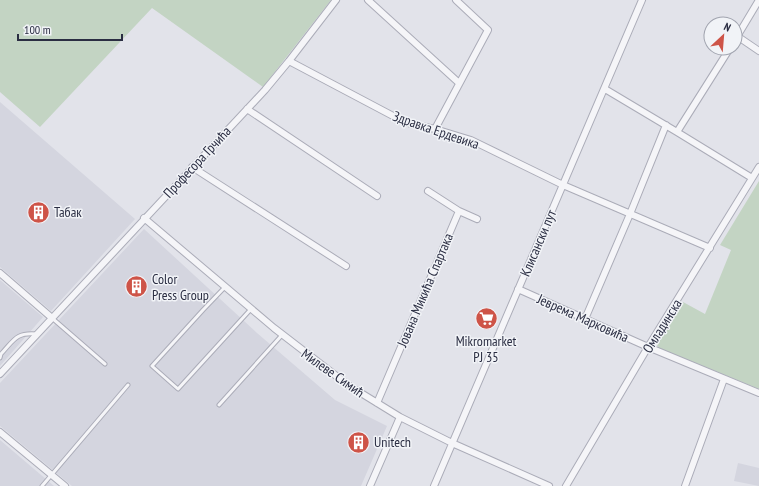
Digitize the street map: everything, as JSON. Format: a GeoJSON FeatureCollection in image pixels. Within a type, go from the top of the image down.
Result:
{"type":"FeatureCollection","features":[{"type":"Feature","properties":{"kind":"street","name":"Професора Грчића"},"geometry":{"type":"LineString","coordinates":[[0,374],[144,218],[248,109],[289,61],[336,0]]}},
{"type":"Feature","properties":{"kind":"street"},"geometry":{"type":"LineString","coordinates":[[368,0],[459,83]]}},
{"type":"Feature","properties":{"kind":"street"},"geometry":{"type":"LineString","coordinates":[[435,129],[488,30],[456,0]]}},
{"type":"Feature","properties":{"kind":"street","name":"Клисански пут"},"geometry":{"type":"LineString","coordinates":[[434,486],[642,0]]}},
{"type":"Feature","properties":{"kind":"street"},"geometry":{"type":"LineString","coordinates":[[743,26],[759,0]]}},
{"type":"Feature","properties":{"kind":"street"},"geometry":{"type":"LineString","coordinates":[[743,42],[759,51]]}},
{"type":"Feature","properties":{"kind":"street"},"geometry":{"type":"LineString","coordinates":[[677,132],[725,56]]}},
{"type":"Feature","properties":{"kind":"street","name":"Здравка Ердевика"},"geometry":{"type":"LineString","coordinates":[[289,61],[395,117],[411,124],[435,129],[471,140],[563,185],[710,248]]}},
{"type":"Feature","properties":{"kind":"street"},"geometry":{"type":"LineString","coordinates":[[604,89],[752,178]]}},
{"type":"Feature","properties":{"kind":"street"},"geometry":{"type":"LineString","coordinates":[[248,109],[378,196]]}},
{"type":"Feature","properties":{"kind":"street"},"geometry":{"type":"LineString","coordinates":[[584,319],[630,214],[666,126]]}},
{"type":"Feature","properties":{"kind":"street"},"geometry":{"type":"LineString","coordinates":[[192,167],[346,266]]}},
{"type":"Feature","properties":{"kind":"street","name":"Омладинска"},"geometry":{"type":"LineString","coordinates":[[566,486],[648,348],[759,167]]}},
{"type":"Feature","properties":{"kind":"street"},"geometry":{"type":"LineString","coordinates":[[428,191],[459,211],[477,219]]}},
{"type":"Feature","properties":{"kind":"street","name":"Јована Микића Спартака"},"geometry":{"type":"LineString","coordinates":[[378,403],[459,211]]}},
{"type":"Feature","properties":{"kind":"street","name":"Милеве Симић"},"geometry":{"type":"LineString","coordinates":[[144,218],[282,335],[337,377],[400,417],[452,443],[549,486]]}},
{"type":"Feature","properties":{"kind":"street"},"geometry":{"type":"LineString","coordinates":[[0,273],[52,318]]}},
{"type":"Feature","properties":{"kind":"street","name":"Јеврема Марковића"},"geometry":{"type":"LineString","coordinates":[[518,289],[648,348],[759,393]]}},
{"type":"Feature","properties":{"kind":"street"},"geometry":{"type":"LineString","coordinates":[[686,486],[724,379]]}},
{"type":"Feature","properties":{"kind":"street"},"geometry":{"type":"LineString","coordinates":[[370,486],[400,417]]}},
{"type":"Feature","properties":{"kind":"street"},"geometry":{"type":"LineString","coordinates":[[0,432],[65,486]]}},
{"type":"Feature","properties":{"kind":"lane"},"geometry":{"type":"LineString","coordinates":[[225,287],[152,366],[178,389],[251,309]]}},
{"type":"Feature","properties":{"kind":"lane"},"geometry":{"type":"LineString","coordinates":[[52,318],[105,364]]}},
{"type":"Feature","properties":{"kind":"lane"},"geometry":{"type":"LineString","coordinates":[[0,358],[1,354],[19,335],[26,333],[37,334]]}},
{"type":"Feature","properties":{"kind":"lane"},"geometry":{"type":"LineString","coordinates":[[219,405],[282,335]]}},
{"type":"Feature","properties":{"kind":"lane"},"geometry":{"type":"LineString","coordinates":[[42,486],[128,384]]}},
{"type":"Feature","properties":{"kind":"shaded area"},"geometry":{"type":"Polygon","coordinates":[[[0,102],[135,219],[51,311],[0,267],[0,102]]]}},
{"type":"Feature","properties":{"kind":"shaded area"},"geometry":{"type":"Polygon","coordinates":[[[144,229],[257,333],[335,400],[387,426],[361,486],[72,486],[0,426],[0,383],[144,229]]]}},
{"type":"Feature","properties":{"kind":"shaded area"},"geometry":{"type":"Polygon","coordinates":[[[0,280],[43,317],[0,366],[0,280]]]}},
{"type":"Feature","properties":{"kind":"shaded area"},"geometry":{"type":"Polygon","coordinates":[[[0,440],[54,486],[0,486],[0,440]]]}},
{"type":"Feature","properties":{"kind":"shaded area"},"geometry":{"type":"Polygon","coordinates":[[[738,463],[759,468],[759,486],[734,481],[738,463]]]}},
{"type":"Feature","properties":{"kind":"green space"},"geometry":{"type":"Polygon","coordinates":[[[0,0],[331,0],[263,87],[152,8],[40,127],[0,92],[0,0]]]}},
{"type":"Feature","properties":{"kind":"green space"},"geometry":{"type":"Polygon","coordinates":[[[759,181],[759,389],[659,348],[657,345],[683,302],[705,314],[731,250],[720,245],[759,181]]]}},
{"type":"Feature","properties":{"kind":"place","name":"Табак"},"geometry":{"type":"Point","coordinates":[38,212]}},
{"type":"Feature","properties":{"kind":"place","name":"Color Press Group"},"geometry":{"type":"Point","coordinates":[137,287]}},
{"type":"Feature","properties":{"kind":"place","name":"Mikromarket PJ 35"},"geometry":{"type":"Point","coordinates":[486,319]}},
{"type":"Feature","properties":{"kind":"place","name":"Unitech"},"geometry":{"type":"Point","coordinates":[358,442]}}]}
